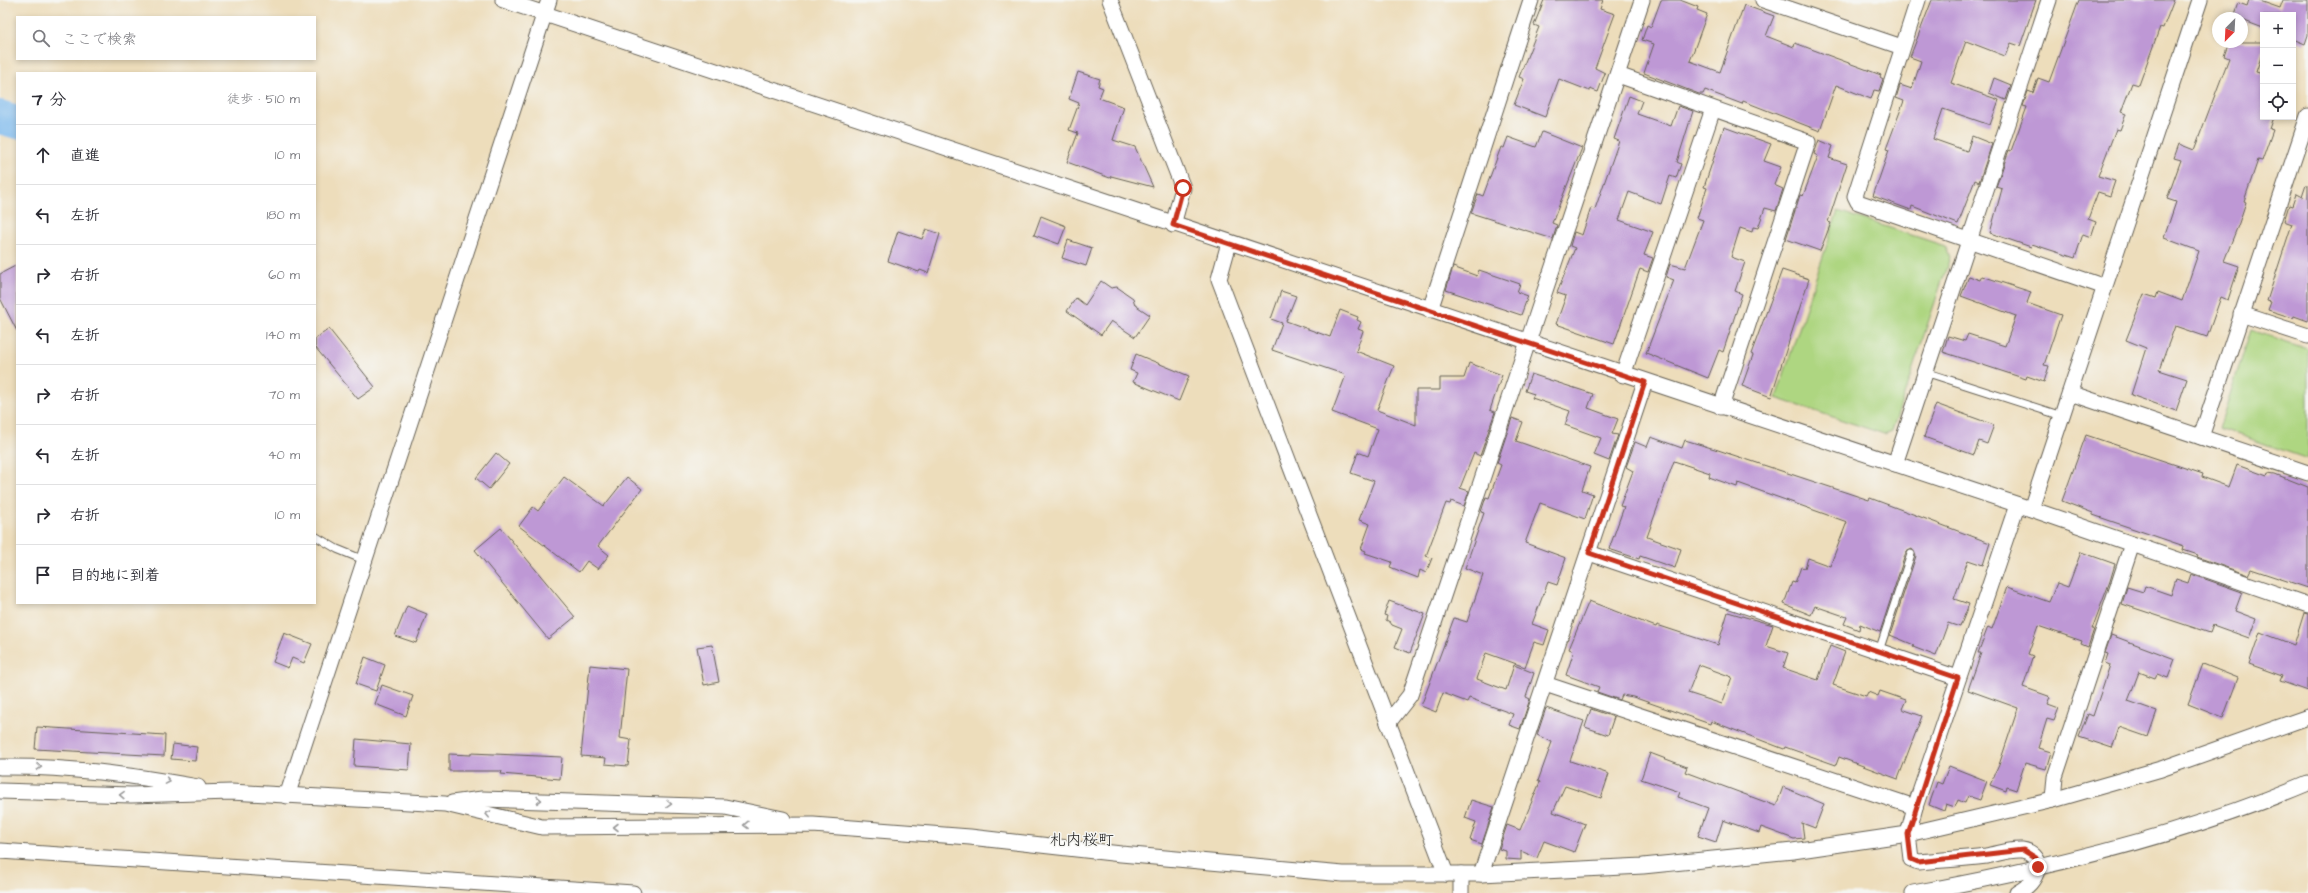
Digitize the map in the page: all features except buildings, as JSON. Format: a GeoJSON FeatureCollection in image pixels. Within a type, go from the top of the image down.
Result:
{"type":"FeatureCollection","features":[{"type":"Feature","properties":{"kind":"street"},"geometry":{"type":"LineString","coordinates":[[502,0],[547,7],[1173,225],[2024,507],[2308,605]]}},
{"type":"Feature","properties":{"kind":"street"},"geometry":{"type":"LineString","coordinates":[[1110,0],[1183,188],[1173,225]]}},
{"type":"Feature","properties":{"kind":"street"},"geometry":{"type":"LineString","coordinates":[[1430,310],[1531,0]]}},
{"type":"Feature","properties":{"kind":"street"},"geometry":{"type":"LineString","coordinates":[[1388,723],[1410,695],[1642,0]]}},
{"type":"Feature","properties":{"kind":"street"},"geometry":{"type":"LineString","coordinates":[[1763,0],[1902,47]]}},
{"type":"Feature","properties":{"kind":"street"},"geometry":{"type":"LineString","coordinates":[[1918,0],[1854,196],[1858,202],[2105,286]]}},
{"type":"Feature","properties":{"kind":"street"},"geometry":{"type":"LineString","coordinates":[[1895,464],[1968,240],[2049,0]]}},
{"type":"Feature","properties":{"kind":"street"},"geometry":{"type":"LineString","coordinates":[[2017,893],[2031,884],[2038,867],[2036,858],[2023,850],[1918,862],[1911,859],[1908,834],[1915,807],[1958,678],[2024,507],[2062,416],[2200,0]]}},
{"type":"Feature","properties":{"kind":"street"},"geometry":{"type":"LineString","coordinates":[[287,796],[547,7]]}},
{"type":"Feature","properties":{"kind":"street"},"geometry":{"type":"LineString","coordinates":[[1618,75],[1808,142],[1721,407]]}},
{"type":"Feature","properties":{"kind":"street"},"geometry":{"type":"LineString","coordinates":[[1623,375],[1713,109]]}},
{"type":"Feature","properties":{"kind":"street"},"geometry":{"type":"LineString","coordinates":[[2201,437],[2308,116]]}},
{"type":"Feature","properties":{"kind":"street"},"geometry":{"type":"LineString","coordinates":[[1229,243],[1219,279],[1388,723],[1461,893]]}},
{"type":"Feature","properties":{"kind":"street"},"geometry":{"type":"LineString","coordinates":[[2241,314],[2308,336]]}},
{"type":"Feature","properties":{"kind":"street"},"geometry":{"type":"LineString","coordinates":[[1481,874],[1645,382]]}},
{"type":"Feature","properties":{"kind":"street"},"geometry":{"type":"LineString","coordinates":[[2070,392],[2308,473]]}},
{"type":"Feature","properties":{"kind":"street"},"geometry":{"type":"LineString","coordinates":[[2053,800],[2055,777],[2132,544]]}},
{"type":"Feature","properties":{"kind":"street"},"geometry":{"type":"LineString","coordinates":[[1589,553],[1958,678]]}},
{"type":"Feature","properties":{"kind":"street"},"geometry":{"type":"LineString","coordinates":[[1545,684],[1915,807]]}},
{"type":"Feature","properties":{"kind":"street"},"geometry":{"type":"LineString","coordinates":[[0,791],[131,795],[231,792],[445,804],[542,827],[813,825],[970,837],[1121,854],[1343,874],[1481,874],[1644,866],[1793,851],[1908,834],[2053,800],[2161,769],[2308,717]]}},
{"type":"Feature","properties":{"kind":"street"},"geometry":{"type":"LineString","coordinates":[[0,767],[27,766],[119,772],[231,792]]}},
{"type":"Feature","properties":{"kind":"street"},"geometry":{"type":"LineString","coordinates":[[1913,893],[2000,877],[2168,832],[2308,783]]}},
{"type":"Feature","properties":{"kind":"street"},"geometry":{"type":"LineString","coordinates":[[445,804],[482,799],[726,807],[813,825]]}},
{"type":"Feature","properties":{"kind":"street"},"geometry":{"type":"LineString","coordinates":[[0,851],[633,893]]}},
{"type":"Feature","properties":{"kind":"lane"},"geometry":{"type":"LineString","coordinates":[[1925,372],[2062,416]]}},
{"type":"Feature","properties":{"kind":"lane"},"geometry":{"type":"LineString","coordinates":[[316,537],[337,549],[364,560]]}},
{"type":"Feature","properties":{"kind":"lane"},"geometry":{"type":"LineString","coordinates":[[1878,651],[1911,554]]}},
{"type":"Feature","properties":{"kind":"green space"},"geometry":{"type":"Polygon","coordinates":[[[1838,211],[1945,246],[1950,257],[1892,431],[1884,434],[1776,398],[1838,211]]]}},
{"type":"Feature","properties":{"kind":"green space"},"geometry":{"type":"Polygon","coordinates":[[[2251,330],[2308,349],[2308,459],[2219,428],[2251,330]]]}},
{"type":"Feature","properties":{"kind":"waterway"},"geometry":{"type":"LineString","coordinates":[[0,117],[16,122]]}},
{"type":"Feature","properties":{"kind":"district","name":"札内桜町"},"geometry":{"type":"Point","coordinates":[1082,839]}},
{"type":"Feature","properties":{"kind":"route"},"geometry":{"type":"LineString","coordinates":[[1183,188],[1173,225],[1645,382],[1589,553],[1958,678],[1915,807],[1908,834],[1911,859],[1918,862],[1985,856],[2008,851],[2023,850],[2032,854],[2036,858],[2038,867]]}}]}
